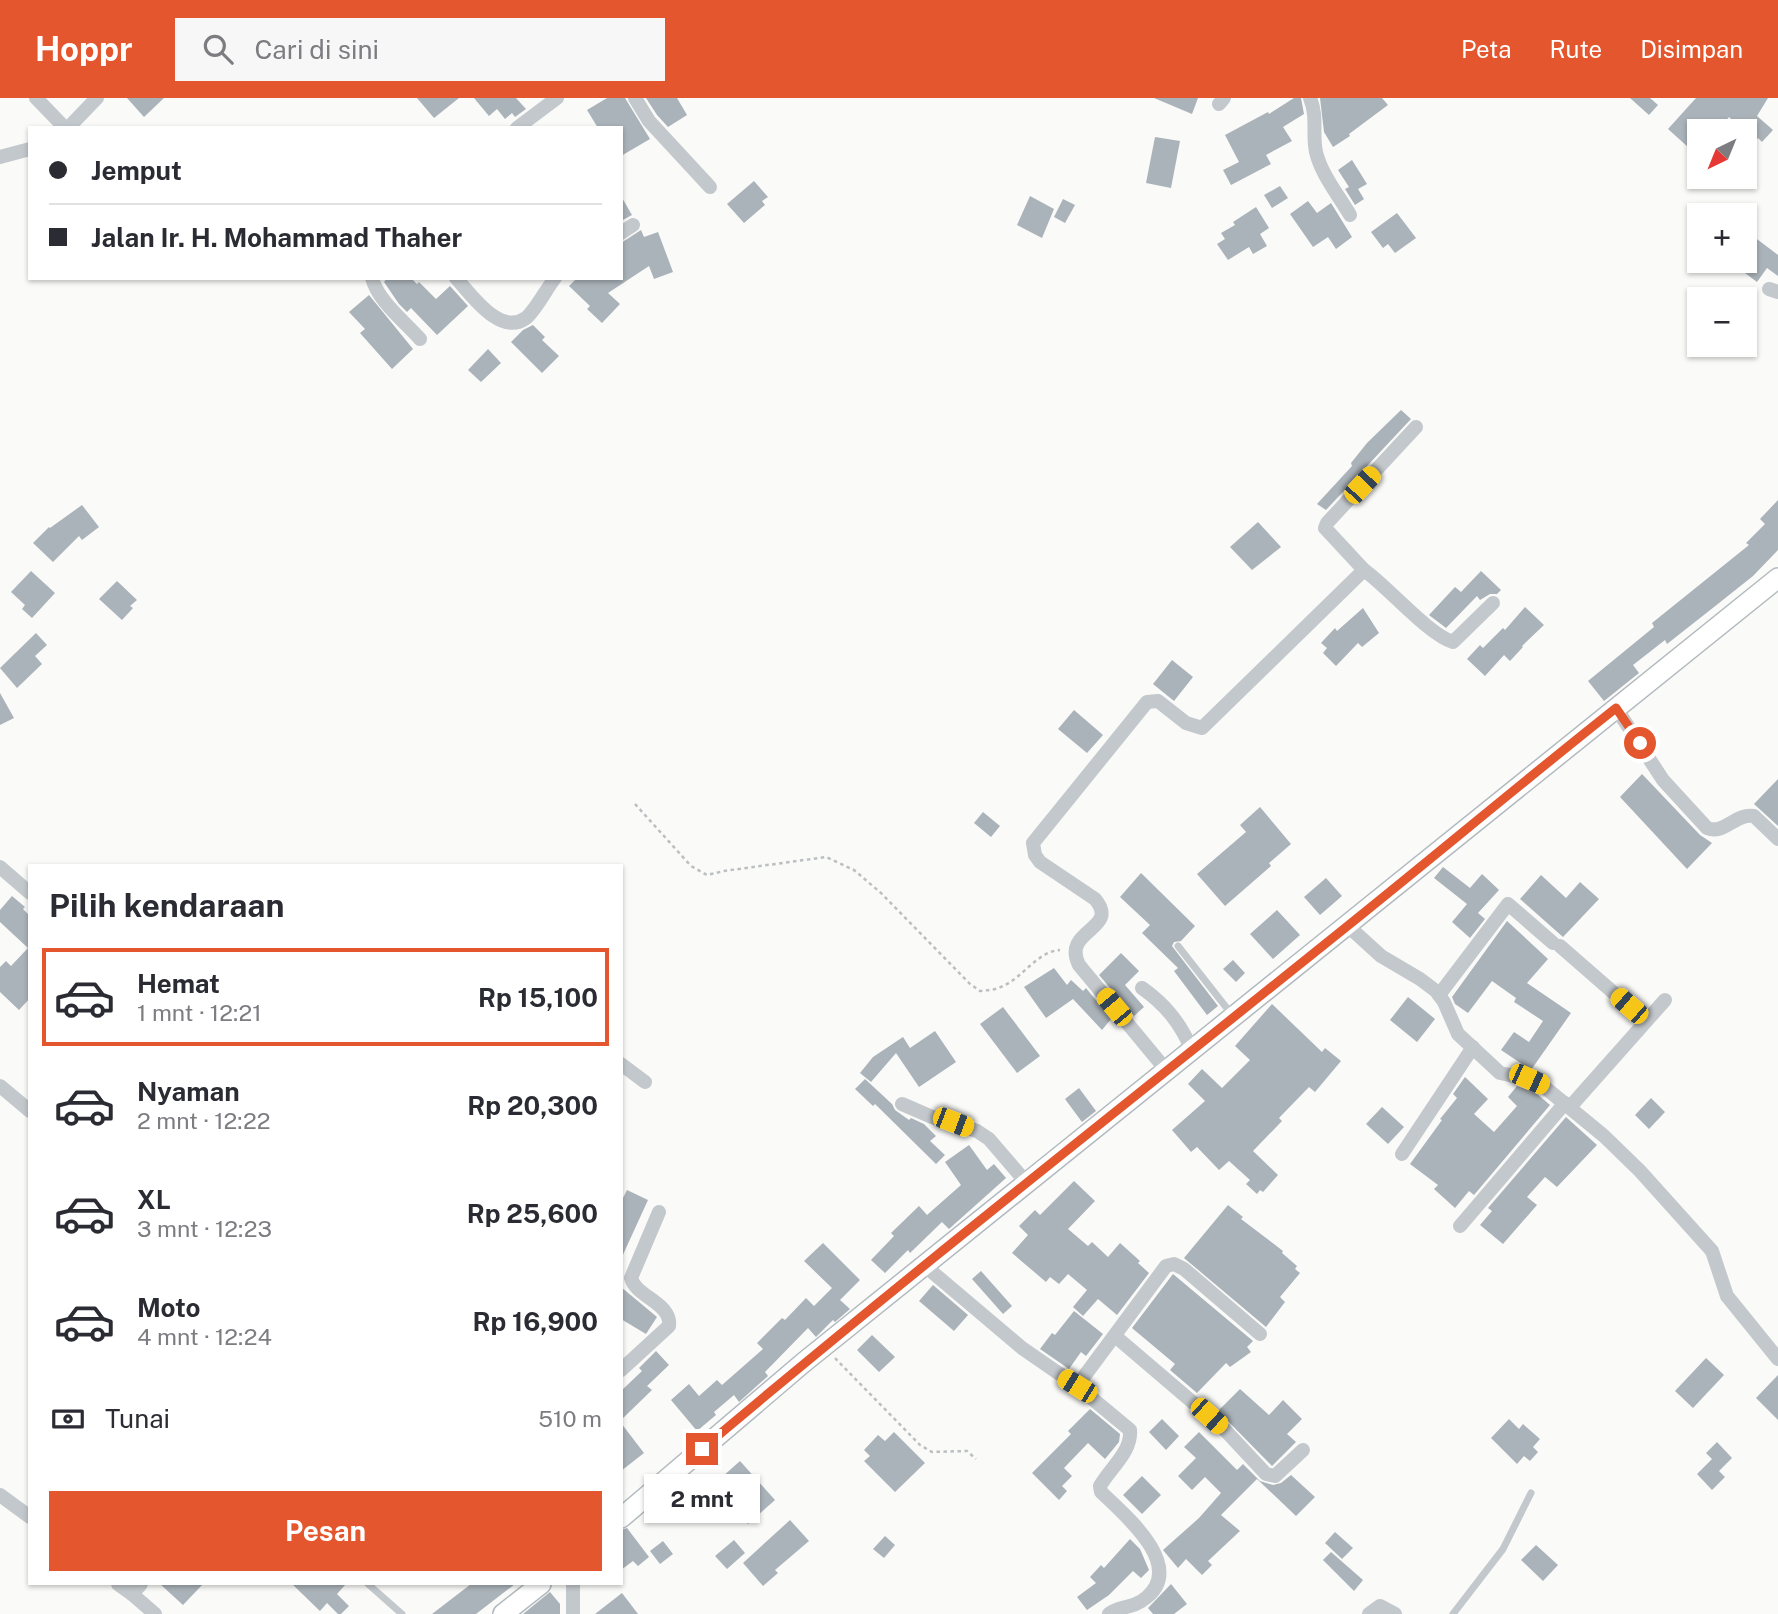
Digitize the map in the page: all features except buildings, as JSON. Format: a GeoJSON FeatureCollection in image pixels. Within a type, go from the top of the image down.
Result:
{"type":"FeatureCollection","features":[{"type":"Feature","properties":{"kind":"main road"},"geometry":{"type":"LineString","coordinates":[[623,1516],[1026,1182],[1778,578]]}},
{"type":"Feature","properties":{"kind":"main road"},"geometry":{"type":"LineString","coordinates":[[503,1614],[540,1585]]}},
{"type":"Feature","properties":{"kind":"street"},"geometry":{"type":"LineString","coordinates":[[36,98],[64,126]]}},
{"type":"Feature","properties":{"kind":"street"},"geometry":{"type":"LineString","coordinates":[[68,126],[97,98]]}},
{"type":"Feature","properties":{"kind":"street"},"geometry":{"type":"LineString","coordinates":[[520,126],[557,98]]}},
{"type":"Feature","properties":{"kind":"street"},"geometry":{"type":"LineString","coordinates":[[635,98],[649,121],[710,187]]}},
{"type":"Feature","properties":{"kind":"street"},"geometry":{"type":"LineString","coordinates":[[1310,98],[1315,116],[1318,158],[1350,215]]}},
{"type":"Feature","properties":{"kind":"street"},"geometry":{"type":"LineString","coordinates":[[0,157],[28,150]]}},
{"type":"Feature","properties":{"kind":"street"},"geometry":{"type":"LineString","coordinates":[[372,280],[384,299],[420,339]]}},
{"type":"Feature","properties":{"kind":"street"},"geometry":{"type":"LineString","coordinates":[[458,280],[485,311],[499,320],[513,322],[525,318],[554,280]]}},
{"type":"Feature","properties":{"kind":"street"},"geometry":{"type":"LineString","coordinates":[[1416,427],[1325,528],[1364,570],[1445,640],[1453,642],[1493,603]]}},
{"type":"Feature","properties":{"kind":"street"},"geometry":{"type":"LineString","coordinates":[[1167,1071],[1079,965],[1074,950],[1077,942],[1101,920],[1101,906],[1095,899],[1040,862],[1032,843],[1147,702],[1158,701],[1186,723],[1202,729],[1364,570]]}},
{"type":"Feature","properties":{"kind":"street"},"geometry":{"type":"LineString","coordinates":[[1616,708],[1663,779],[1684,806],[1707,828],[1714,831],[1724,828],[1740,817],[1749,815],[1754,816],[1778,839]]}},
{"type":"Feature","properties":{"kind":"street"},"geometry":{"type":"LineString","coordinates":[[0,867],[28,891]]}},
{"type":"Feature","properties":{"kind":"street"},"geometry":{"type":"LineString","coordinates":[[1439,995],[1508,904],[1646,1021]]}},
{"type":"Feature","properties":{"kind":"street"},"geometry":{"type":"LineString","coordinates":[[1348,926],[1381,956],[1420,979],[1439,995],[1458,1034],[1500,1073],[1508,1077],[1529,1079],[1542,1085],[1604,1136],[1640,1171],[1712,1251],[1727,1296],[1778,1359]]}},
{"type":"Feature","properties":{"kind":"street"},"geometry":{"type":"LineString","coordinates":[[1142,988],[1170,1011],[1192,1050]]}},
{"type":"Feature","properties":{"kind":"street"},"geometry":{"type":"LineString","coordinates":[[1460,1226],[1665,1000]]}},
{"type":"Feature","properties":{"kind":"street"},"geometry":{"type":"LineString","coordinates":[[1402,1154],[1473,1047]]}},
{"type":"Feature","properties":{"kind":"street"},"geometry":{"type":"LineString","coordinates":[[623,1066],[645,1082]]}},
{"type":"Feature","properties":{"kind":"street"},"geometry":{"type":"LineString","coordinates":[[0,1086],[28,1109]]}},
{"type":"Feature","properties":{"kind":"street"},"geometry":{"type":"LineString","coordinates":[[902,1104],[977,1131],[989,1139],[1026,1182]]}},
{"type":"Feature","properties":{"kind":"street"},"geometry":{"type":"LineString","coordinates":[[623,1368],[670,1322],[666,1312],[626,1275],[659,1212]]}},
{"type":"Feature","properties":{"kind":"street"},"geometry":{"type":"LineString","coordinates":[[1077,1386],[1166,1266],[1174,1264],[1184,1269],[1260,1334]]}},
{"type":"Feature","properties":{"kind":"street"},"geometry":{"type":"LineString","coordinates":[[925,1266],[1022,1348],[1077,1386],[1130,1430],[1131,1437],[1126,1451],[1100,1486],[1101,1492],[1129,1519],[1153,1549],[1161,1571],[1160,1580],[1150,1594],[1136,1606],[1113,1610],[1109,1614]]}},
{"type":"Feature","properties":{"kind":"street"},"geometry":{"type":"LineString","coordinates":[[1115,1336],[1224,1429],[1266,1474],[1275,1476],[1303,1450]]}},
{"type":"Feature","properties":{"kind":"street"},"geometry":{"type":"LineString","coordinates":[[0,1495],[28,1516]]}},
{"type":"Feature","properties":{"kind":"street"},"geometry":{"type":"LineString","coordinates":[[573,1585],[573,1614]]}},
{"type":"Feature","properties":{"kind":"street"},"geometry":{"type":"LineString","coordinates":[[137,1589],[155,1614]]}},
{"type":"Feature","properties":{"kind":"street"},"geometry":{"type":"LineString","coordinates":[[1369,1614],[1380,1606],[1395,1614]]}},
{"type":"Feature","properties":{"kind":"lane"},"geometry":{"type":"LineString","coordinates":[[1178,946],[1233,1017]]}},
{"type":"Feature","properties":{"kind":"lane"},"geometry":{"type":"LineString","coordinates":[[1452,1614],[1503,1549],[1531,1493]]}},
{"type":"Feature","properties":{"kind":"lane"},"geometry":{"type":"LineString","coordinates":[[369,1585],[401,1614]]}},
{"type":"Feature","properties":{"kind":"path"},"geometry":{"type":"LineString","coordinates":[[635,804],[691,866],[707,875],[826,857],[854,870],[881,893],[970,984],[980,990],[1004,986],[1055,950],[1074,950]]}},
{"type":"Feature","properties":{"kind":"path"},"geometry":{"type":"LineString","coordinates":[[824,1347],[920,1445],[932,1452],[967,1451],[976,1459]]}},
{"type":"Feature","properties":{"kind":"route"},"geometry":{"type":"LineString","coordinates":[[702,1449],[803,1363],[1026,1182],[1616,708],[1640,743]]}}]}
